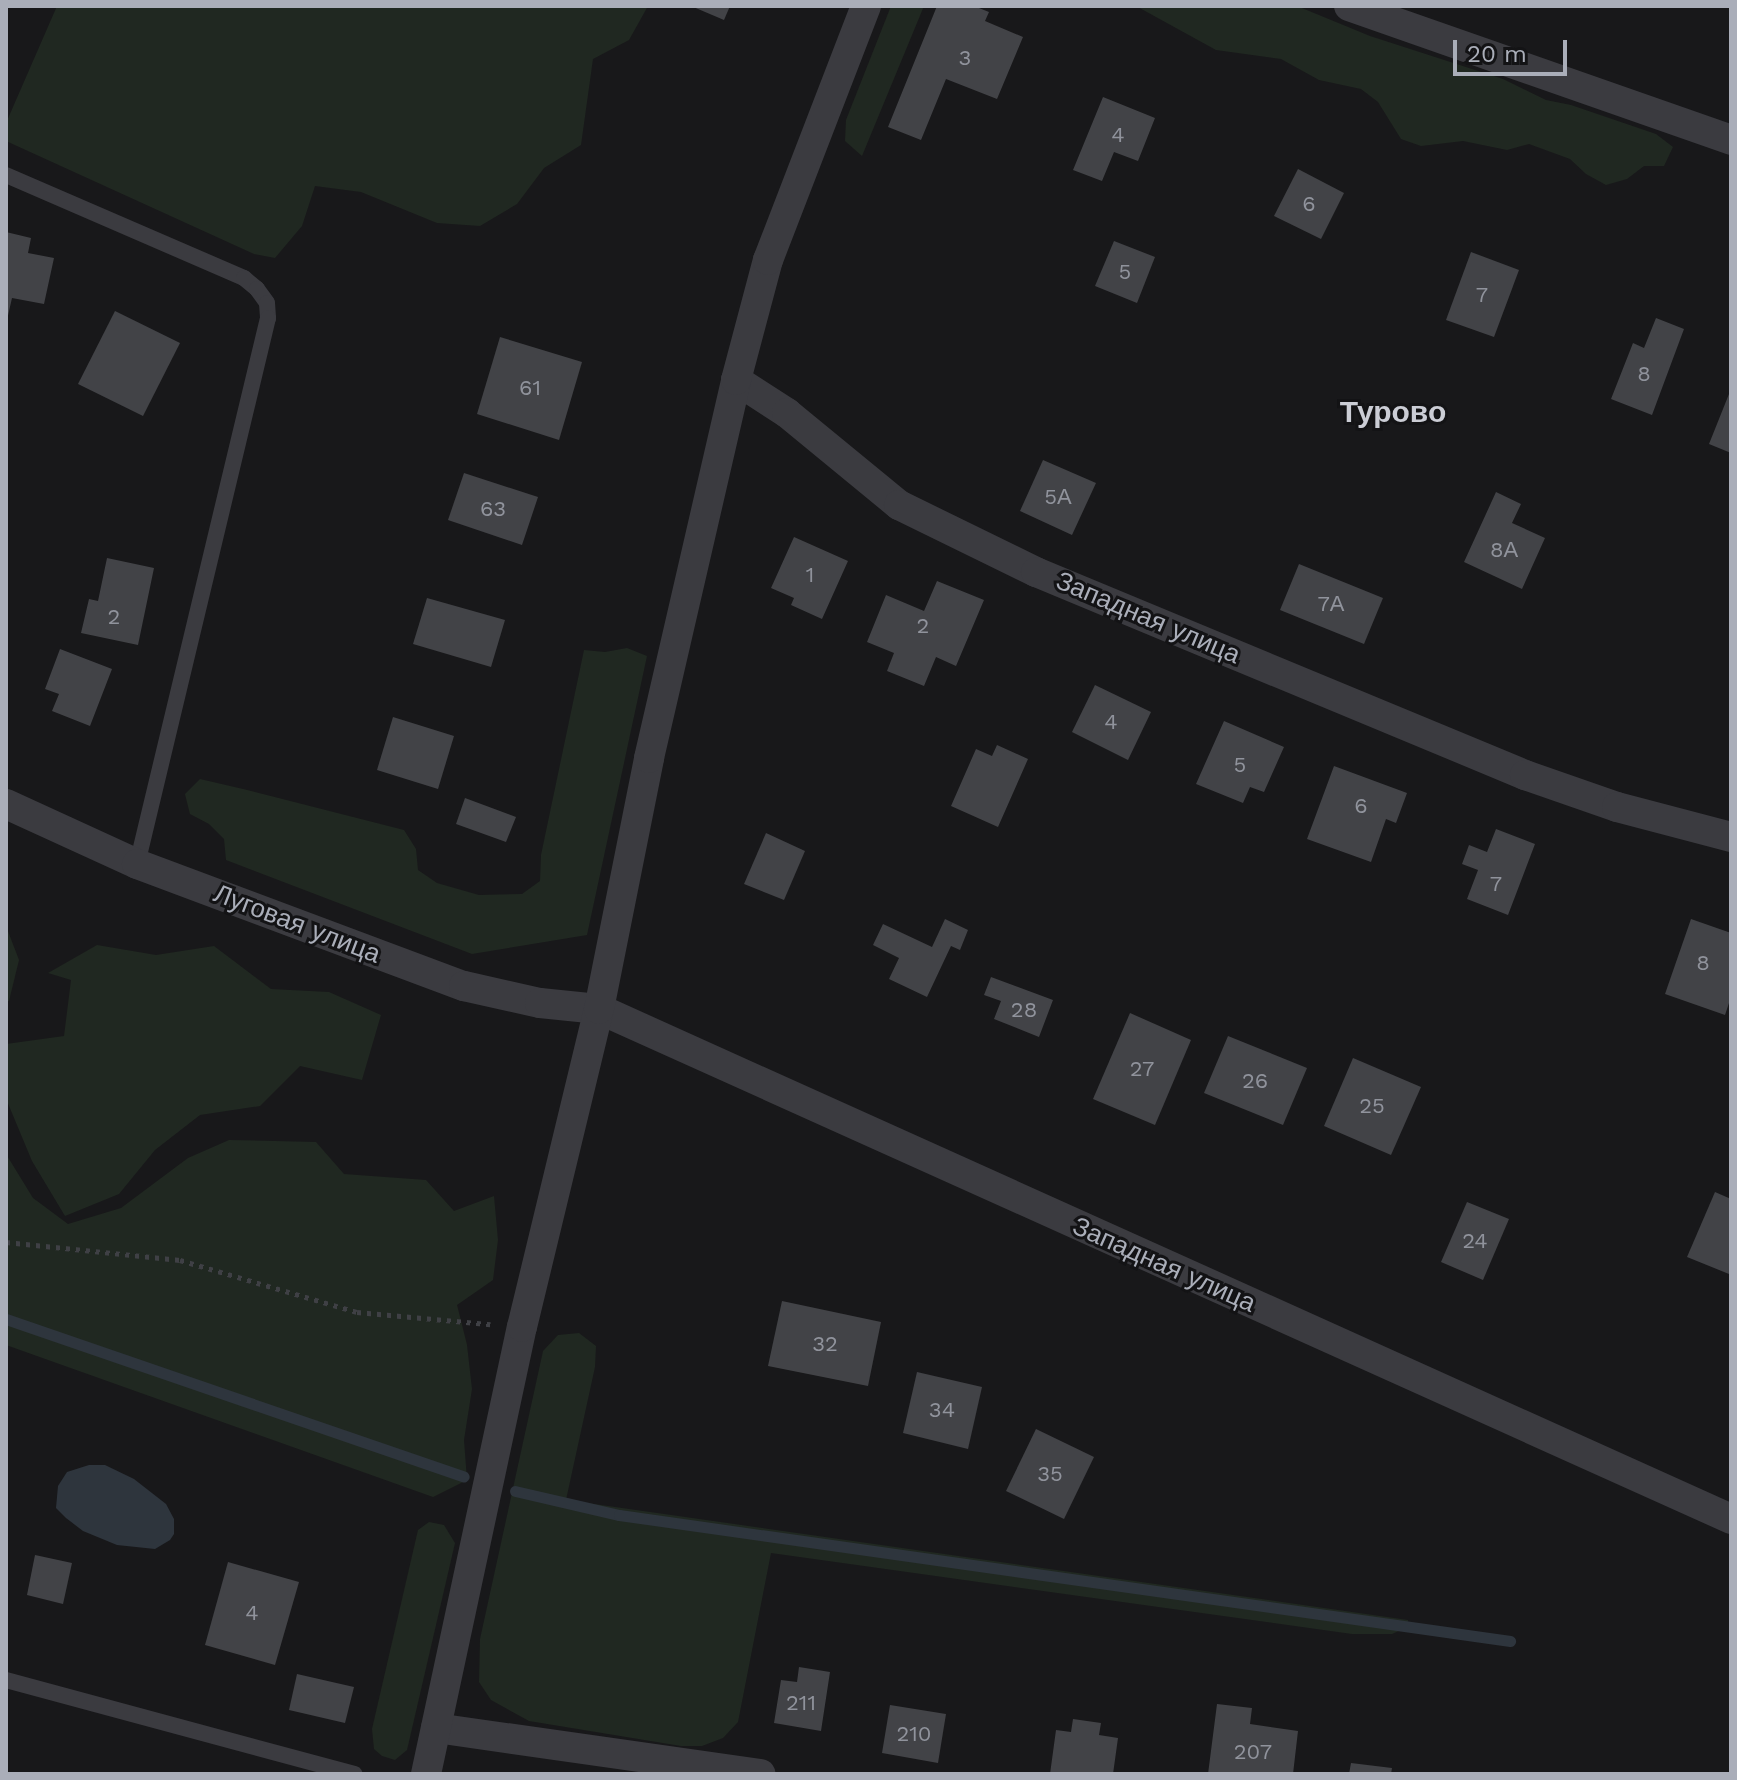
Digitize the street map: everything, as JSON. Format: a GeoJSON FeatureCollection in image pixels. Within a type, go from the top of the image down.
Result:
{"type":"FeatureCollection","features":[{"type":"Feature","properties":{"kind":"street"},"geometry":{"type":"LineString","coordinates":[[426,1774],[522,1327],[599,1009],[649,758],[736,380],[768,260],[866,6]]}},
{"type":"Feature","properties":{"kind":"street"},"geometry":{"type":"LineString","coordinates":[[1368,10],[1731,140]]}},
{"type":"Feature","properties":{"kind":"street","name":"Западная улица"},"geometry":{"type":"LineString","coordinates":[[736,380],[787,413],[899,505],[1036,572],[1525,775],[1617,807],[1731,837]]}},
{"type":"Feature","properties":{"kind":"street","name":"Луговая улица"},"geometry":{"type":"LineString","coordinates":[[6,804],[137,864],[464,986],[540,1003],[599,1009]]}},
{"type":"Feature","properties":{"kind":"street","name":"Западная улица"},"geometry":{"type":"LineString","coordinates":[[599,1009],[1731,1519]]}},
{"type":"Feature","properties":{"kind":"street"},"geometry":{"type":"LineString","coordinates":[[436,1728],[761,1774]]}},
{"type":"Feature","properties":{"kind":"lane"},"geometry":{"type":"LineString","coordinates":[[6,175],[244,278],[267,303],[268,318],[137,864]]}},
{"type":"Feature","properties":{"kind":"lane"},"geometry":{"type":"LineString","coordinates":[[6,1680],[355,1774]]}},
{"type":"Feature","properties":{"kind":"path"},"geometry":{"type":"LineString","coordinates":[[6,1242],[180,1260],[357,1312],[522,1327]]}},
{"type":"Feature","properties":{"kind":"shaded area"},"geometry":{"type":"Polygon","coordinates":[[[57,6],[648,6],[629,40],[593,59],[581,145],[544,168],[517,204],[480,226],[437,223],[361,192],[315,186],[302,226],[275,258],[254,254],[6,141],[6,123],[57,6]]]}},
{"type":"Feature","properties":{"kind":"shaded area"},"geometry":{"type":"Polygon","coordinates":[[[891,6],[924,6],[862,156],[845,141],[846,120],[891,6]]]}},
{"type":"Feature","properties":{"kind":"shaded area"},"geometry":{"type":"Polygon","coordinates":[[[1136,6],[1297,6],[1370,36],[1503,79],[1546,100],[1571,105],[1656,134],[1673,147],[1664,166],[1644,166],[1627,179],[1606,185],[1586,174],[1570,159],[1529,144],[1507,150],[1463,141],[1421,146],[1401,139],[1378,102],[1361,89],[1319,80],[1281,59],[1216,50],[1136,6]]]}},
{"type":"Feature","properties":{"kind":"shaded area"},"geometry":{"type":"Polygon","coordinates":[[[627,648],[647,656],[587,935],[472,954],[226,860],[224,839],[209,824],[190,814],[185,794],[200,779],[243,789],[404,830],[416,849],[418,870],[437,883],[479,895],[522,894],[540,881],[541,855],[584,650],[605,652],[627,648]]]}},
{"type":"Feature","properties":{"kind":"shaded area"},"geometry":{"type":"Polygon","coordinates":[[[6,926],[19,960],[9,1001],[6,1002],[6,926]]]}},
{"type":"Feature","properties":{"kind":"shaded area"},"geometry":{"type":"Polygon","coordinates":[[[97,945],[156,955],[214,946],[271,989],[329,992],[381,1015],[362,1080],[300,1066],[260,1106],[200,1115],[155,1150],[119,1194],[65,1216],[32,1161],[7,1101],[6,1044],[64,1036],[71,980],[48,973],[97,945]]]}},
{"type":"Feature","properties":{"kind":"shaded area"},"geometry":{"type":"Polygon","coordinates":[[[229,1140],[316,1142],[344,1174],[426,1180],[454,1211],[494,1196],[498,1240],[493,1280],[457,1305],[467,1345],[472,1389],[464,1440],[467,1480],[433,1497],[6,1345],[6,1154],[33,1198],[68,1224],[121,1208],[188,1158],[229,1140]]]}},
{"type":"Feature","properties":{"kind":"shaded area"},"geometry":{"type":"Polygon","coordinates":[[[579,1333],[596,1346],[595,1367],[566,1500],[1408,1620],[1408,1627],[1392,1634],[1352,1634],[771,1553],[738,1722],[723,1738],[702,1746],[681,1746],[529,1721],[491,1700],[479,1682],[480,1639],[543,1351],[558,1335],[579,1333]]]}},
{"type":"Feature","properties":{"kind":"shaded area"},"geometry":{"type":"Polygon","coordinates":[[[89,1465],[105,1465],[134,1479],[166,1504],[174,1519],[174,1534],[170,1540],[155,1549],[117,1545],[83,1531],[66,1518],[56,1508],[58,1486],[67,1472],[89,1465]]]}},
{"type":"Feature","properties":{"kind":"shaded area"},"geometry":{"type":"Polygon","coordinates":[[[429,1522],[444,1525],[455,1543],[407,1750],[395,1760],[382,1756],[374,1749],[372,1729],[418,1530],[429,1522]]]}},
{"type":"Feature","properties":{"kind":"building"},"geometry":{"type":"Polygon","coordinates":[[[691,6],[730,6],[724,20],[691,6]]]}},
{"type":"Feature","properties":{"kind":"building"},"geometry":{"type":"Polygon","coordinates":[[[937,6],[974,6],[989,12],[985,21],[1023,37],[997,99],[946,79],[921,140],[888,127],[937,6]]]}},
{"type":"Feature","properties":{"kind":"building"},"geometry":{"type":"Polygon","coordinates":[[[1103,97],[1155,118],[1138,161],[1114,152],[1102,181],[1073,170],[1103,97]]]}},
{"type":"Feature","properties":{"kind":"building"},"geometry":{"type":"Polygon","coordinates":[[[1298,169],[1344,193],[1321,239],[1274,216],[1298,169]]]}},
{"type":"Feature","properties":{"kind":"building"},"geometry":{"type":"Polygon","coordinates":[[[6,232],[31,238],[28,253],[54,258],[44,304],[12,298],[7,320],[6,232]]]}},
{"type":"Feature","properties":{"kind":"building"},"geometry":{"type":"Polygon","coordinates":[[[1114,241],[1155,257],[1137,303],[1095,286],[1114,241]]]}},
{"type":"Feature","properties":{"kind":"building"},"geometry":{"type":"Polygon","coordinates":[[[1471,252],[1519,270],[1494,337],[1446,320],[1471,252]]]}},
{"type":"Feature","properties":{"kind":"building"},"geometry":{"type":"Polygon","coordinates":[[[115,311],[180,343],[143,416],[78,384],[115,311]]]}},
{"type":"Feature","properties":{"kind":"building"},"geometry":{"type":"Polygon","coordinates":[[[1656,318],[1684,329],[1652,415],[1611,399],[1633,343],[1644,348],[1656,318]]]}},
{"type":"Feature","properties":{"kind":"building"},"geometry":{"type":"Polygon","coordinates":[[[500,337],[582,362],[559,440],[477,414],[500,337]]]}},
{"type":"Feature","properties":{"kind":"building"},"geometry":{"type":"Polygon","coordinates":[[[1731,389],[1731,453],[1709,444],[1731,389]]]}},
{"type":"Feature","properties":{"kind":"building"},"geometry":{"type":"Polygon","coordinates":[[[1043,460],[1096,483],[1072,535],[1020,511],[1043,460]]]}},
{"type":"Feature","properties":{"kind":"building"},"geometry":{"type":"Polygon","coordinates":[[[464,473],[538,497],[522,545],[448,520],[464,473]]]}},
{"type":"Feature","properties":{"kind":"building"},"geometry":{"type":"Polygon","coordinates":[[[1496,492],[1521,504],[1512,523],[1545,538],[1522,589],[1464,562],[1496,492]]]}},
{"type":"Feature","properties":{"kind":"building"},"geometry":{"type":"Polygon","coordinates":[[[794,537],[848,561],[822,619],[791,605],[794,598],[771,588],[794,537]]]}},
{"type":"Feature","properties":{"kind":"building"},"geometry":{"type":"Polygon","coordinates":[[[107,558],[154,568],[138,645],[81,633],[89,599],[98,601],[107,558]]]}},
{"type":"Feature","properties":{"kind":"building"},"geometry":{"type":"Polygon","coordinates":[[[1299,564],[1383,598],[1364,644],[1280,610],[1299,564]]]}},
{"type":"Feature","properties":{"kind":"building"},"geometry":{"type":"Polygon","coordinates":[[[937,581],[984,600],[956,666],[936,657],[924,686],[887,671],[894,653],[867,642],[886,595],[924,611],[937,581]]]}},
{"type":"Feature","properties":{"kind":"building"},"geometry":{"type":"Polygon","coordinates":[[[427,598],[505,620],[491,667],[413,644],[427,598]]]}},
{"type":"Feature","properties":{"kind":"building"},"geometry":{"type":"Polygon","coordinates":[[[60,649],[112,669],[90,726],[52,711],[59,694],[45,689],[60,649]]]}},
{"type":"Feature","properties":{"kind":"building"},"geometry":{"type":"Polygon","coordinates":[[[1095,685],[1151,712],[1128,760],[1072,732],[1095,685]]]}},
{"type":"Feature","properties":{"kind":"building"},"geometry":{"type":"Polygon","coordinates":[[[393,717],[454,736],[438,789],[377,770],[393,717]]]}},
{"type":"Feature","properties":{"kind":"building"},"geometry":{"type":"Polygon","coordinates":[[[1224,721],[1284,747],[1264,792],[1250,787],[1243,803],[1196,784],[1224,721]]]}},
{"type":"Feature","properties":{"kind":"building"},"geometry":{"type":"Polygon","coordinates":[[[997,745],[1028,759],[998,827],[951,806],[976,749],[992,756],[997,745]]]}},
{"type":"Feature","properties":{"kind":"building"},"geometry":{"type":"Polygon","coordinates":[[[1334,766],[1407,793],[1396,823],[1386,819],[1371,862],[1307,839],[1334,766]]]}},
{"type":"Feature","properties":{"kind":"building"},"geometry":{"type":"Polygon","coordinates":[[[465,798],[516,817],[506,842],[456,824],[465,798]]]}},
{"type":"Feature","properties":{"kind":"building"},"geometry":{"type":"Polygon","coordinates":[[[1496,829],[1535,844],[1508,915],[1467,899],[1478,870],[1462,864],[1469,845],[1487,852],[1496,829]]]}},
{"type":"Feature","properties":{"kind":"building"},"geometry":{"type":"Polygon","coordinates":[[[766,833],[805,851],[784,900],[744,884],[766,833]]]}},
{"type":"Feature","properties":{"kind":"building"},"geometry":{"type":"Polygon","coordinates":[[[945,919],[968,930],[960,950],[951,946],[927,997],[889,979],[899,958],[873,945],[883,924],[932,947],[945,919]]]}},
{"type":"Feature","properties":{"kind":"building"},"geometry":{"type":"Polygon","coordinates":[[[1691,919],[1731,933],[1731,997],[1725,1015],[1665,994],[1691,919]]]}},
{"type":"Feature","properties":{"kind":"building"},"geometry":{"type":"Polygon","coordinates":[[[991,977],[1053,1000],[1039,1037],[994,1019],[1001,1001],[984,995],[991,977]]]}},
{"type":"Feature","properties":{"kind":"building"},"geometry":{"type":"Polygon","coordinates":[[[1130,1013],[1191,1040],[1155,1125],[1093,1099],[1130,1013]]]}},
{"type":"Feature","properties":{"kind":"building"},"geometry":{"type":"Polygon","coordinates":[[[1228,1036],[1307,1068],[1283,1125],[1204,1093],[1228,1036]]]}},
{"type":"Feature","properties":{"kind":"building"},"geometry":{"type":"Polygon","coordinates":[[[1353,1058],[1421,1087],[1391,1155],[1324,1126],[1353,1058]]]}},
{"type":"Feature","properties":{"kind":"building"},"geometry":{"type":"Polygon","coordinates":[[[1715,1192],[1731,1199],[1729,1274],[1687,1257],[1715,1192]]]}},
{"type":"Feature","properties":{"kind":"building"},"geometry":{"type":"Polygon","coordinates":[[[1467,1202],[1509,1219],[1483,1280],[1441,1262],[1467,1202]]]}},
{"type":"Feature","properties":{"kind":"building"},"geometry":{"type":"Polygon","coordinates":[[[782,1301],[881,1322],[868,1386],[768,1366],[782,1301]]]}},
{"type":"Feature","properties":{"kind":"building"},"geometry":{"type":"Polygon","coordinates":[[[917,1372],[982,1387],[968,1449],[903,1433],[917,1372]]]}},
{"type":"Feature","properties":{"kind":"building"},"geometry":{"type":"Polygon","coordinates":[[[1036,1429],[1094,1457],[1064,1519],[1006,1491],[1036,1429]]]}},
{"type":"Feature","properties":{"kind":"building"},"geometry":{"type":"Polygon","coordinates":[[[35,1555],[72,1563],[63,1604],[27,1595],[35,1555]]]}},
{"type":"Feature","properties":{"kind":"building"},"geometry":{"type":"Polygon","coordinates":[[[228,1562],[299,1582],[275,1665],[205,1645],[228,1562]]]}},
{"type":"Feature","properties":{"kind":"building"},"geometry":{"type":"Polygon","coordinates":[[[799,1667],[830,1672],[821,1731],[774,1723],[781,1680],[797,1682],[799,1667]]]}},
{"type":"Feature","properties":{"kind":"building"},"geometry":{"type":"Polygon","coordinates":[[[297,1674],[354,1687],[345,1723],[289,1710],[297,1674]]]}},
{"type":"Feature","properties":{"kind":"building"},"geometry":{"type":"Polygon","coordinates":[[[1217,1704],[1252,1708],[1250,1724],[1298,1731],[1293,1774],[1208,1774],[1217,1704]]]}},
{"type":"Feature","properties":{"kind":"building"},"geometry":{"type":"Polygon","coordinates":[[[890,1705],[946,1714],[938,1763],[882,1753],[890,1705]]]}},
{"type":"Feature","properties":{"kind":"building"},"geometry":{"type":"Polygon","coordinates":[[[1073,1719],[1101,1723],[1099,1735],[1118,1738],[1113,1774],[1050,1774],[1056,1730],[1071,1732],[1073,1719]]]}},
{"type":"Feature","properties":{"kind":"building"},"geometry":{"type":"Polygon","coordinates":[[[1351,1763],[1392,1768],[1391,1774],[1349,1774],[1351,1763]]]}},
{"type":"Feature","properties":{"kind":"waterway"},"geometry":{"type":"LineString","coordinates":[[6,1319],[464,1477]]}},
{"type":"Feature","properties":{"kind":"waterway"},"geometry":{"type":"LineString","coordinates":[[515,1491],[619,1515],[1510,1641]]}},
{"type":"Feature","properties":{"kind":"district","name":"Турово"},"geometry":{"type":"Point","coordinates":[1393,412]}}]}
